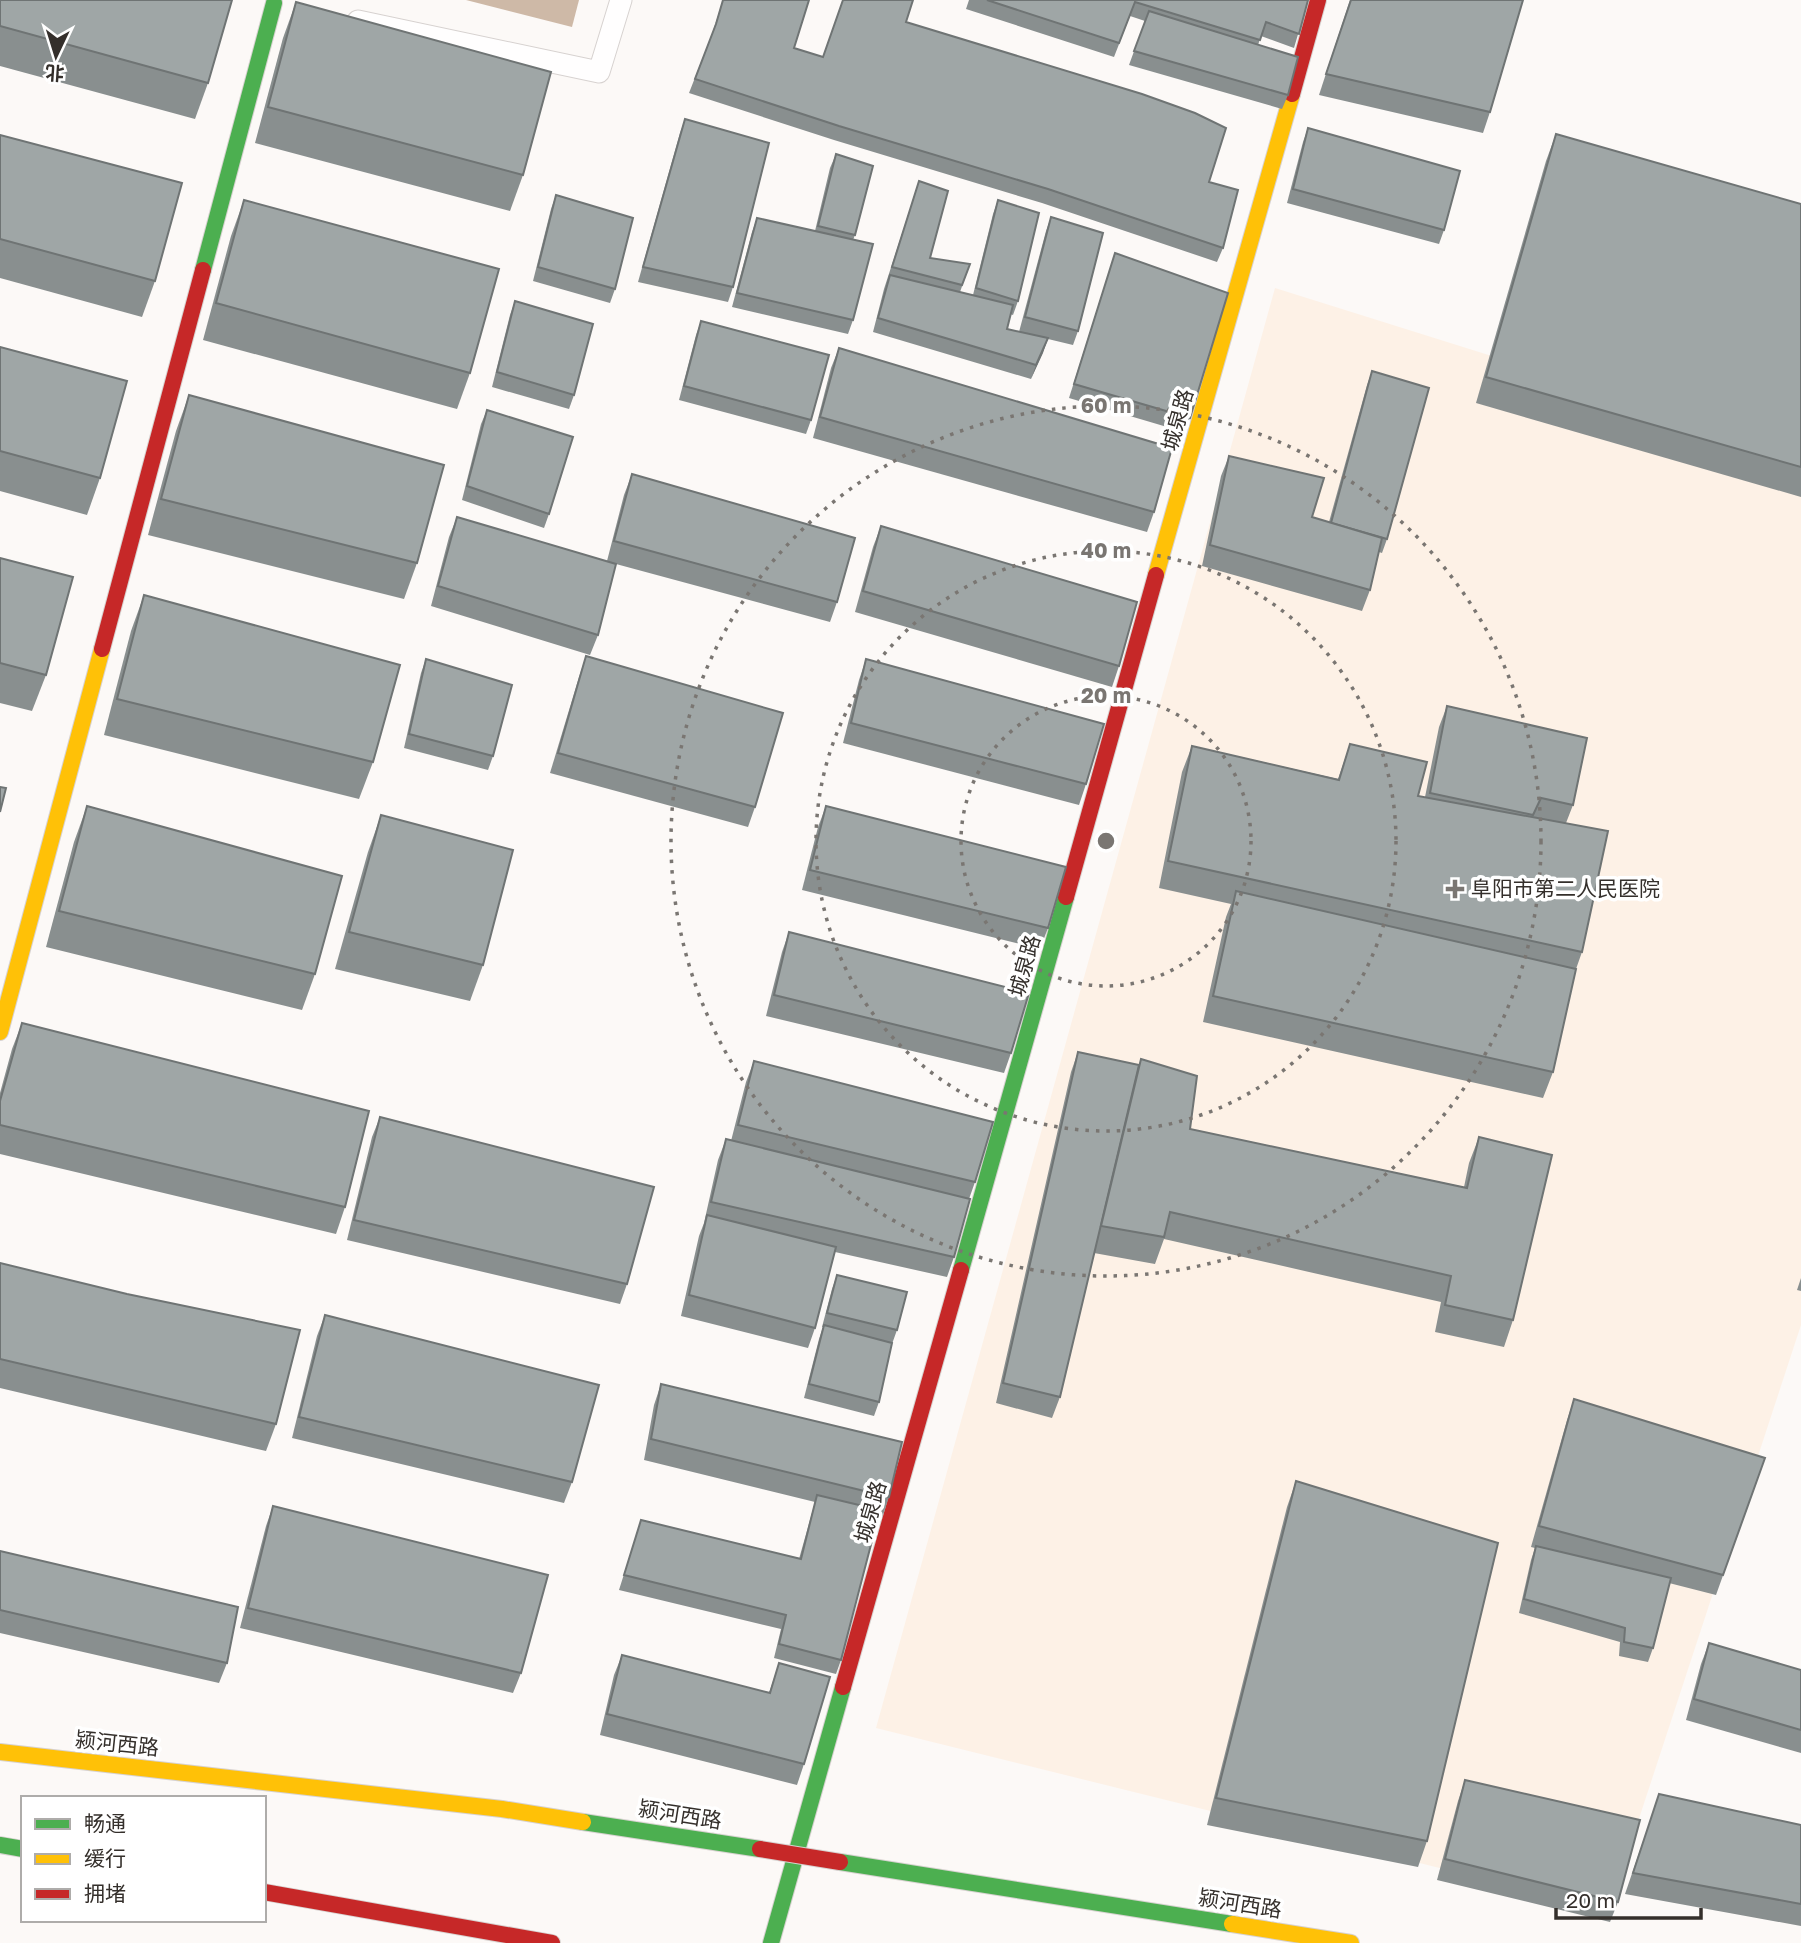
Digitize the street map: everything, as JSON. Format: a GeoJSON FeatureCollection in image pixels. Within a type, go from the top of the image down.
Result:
{"type":"FeatureCollection","features":[{"type":"Feature","properties":{"kind":"street","name":"城泉路"},"geometry":{"type":"LineString","coordinates":[[771,1943],[1318,0]]}},
{"type":"Feature","properties":{"kind":"street"},"geometry":{"type":"LineString","coordinates":[[0,1032],[280,4]]}},
{"type":"Feature","properties":{"kind":"street","name":"颍河西路"},"geometry":{"type":"LineString","coordinates":[[0,1752],[502,1809],[1351,1943]]}},
{"type":"Feature","properties":{"kind":"street"},"geometry":{"type":"LineString","coordinates":[[0,1845],[21,1849]]}},
{"type":"Feature","properties":{"kind":"street"},"geometry":{"type":"LineString","coordinates":[[266,1892],[552,1943]]}},
{"type":"Feature","properties":{"kind":"lane"},"geometry":{"type":"LineString","coordinates":[[342,17],[599,72],[621,0]]}},
{"type":"Feature","properties":{"kind":"shaded area"},"geometry":{"type":"Polygon","coordinates":[[[466,0],[579,0],[572,27],[466,0]]]}},
{"type":"Feature","properties":{"kind":"shaded area","name":"阜阳市第二人民医院"},"geometry":{"type":"Polygon","coordinates":[[[1275,288],[1801,453],[1801,1325],[1609,1910],[876,1728],[1275,288]]]}},
{"type":"Feature","properties":{"kind":"building"},"geometry":{"type":"Polygon","coordinates":[[[0,0],[232,0],[208,83],[0,26],[0,0]]]}},
{"type":"Feature","properties":{"kind":"building"},"geometry":{"type":"Polygon","coordinates":[[[723,0],[809,0],[794,48],[823,57],[843,0],[913,0],[906,22],[1142,94],[1195,113],[1226,128],[1209,182],[1238,190],[1223,248],[1048,189],[695,79],[723,0]]]}},
{"type":"Feature","properties":{"kind":"building"},"geometry":{"type":"Polygon","coordinates":[[[987,0],[1308,0],[1299,34],[1266,22],[1260,40],[1135,2],[1119,43],[987,0]]]}},
{"type":"Feature","properties":{"kind":"building"},"geometry":{"type":"Polygon","coordinates":[[[1351,0],[1523,0],[1490,112],[1326,74],[1351,0]]]}},
{"type":"Feature","properties":{"kind":"building"},"geometry":{"type":"Polygon","coordinates":[[[296,2],[551,72],[523,175],[268,107],[296,2]]]}},
{"type":"Feature","properties":{"kind":"building"},"geometry":{"type":"Polygon","coordinates":[[[1149,11],[1298,57],[1288,95],[1134,51],[1149,11]]]}},
{"type":"Feature","properties":{"kind":"building"},"geometry":{"type":"Polygon","coordinates":[[[685,119],[769,143],[733,287],[643,267],[685,119]]]}},
{"type":"Feature","properties":{"kind":"building"},"geometry":{"type":"Polygon","coordinates":[[[1308,128],[1460,171],[1444,230],[1293,189],[1308,128]]]}},
{"type":"Feature","properties":{"kind":"building"},"geometry":{"type":"Polygon","coordinates":[[[1556,134],[1801,204],[1801,467],[1486,377],[1556,134]]]}},
{"type":"Feature","properties":{"kind":"building"},"geometry":{"type":"Polygon","coordinates":[[[0,135],[182,183],[155,281],[0,239],[0,135]]]}},
{"type":"Feature","properties":{"kind":"building"},"geometry":{"type":"Polygon","coordinates":[[[836,154],[873,166],[855,235],[818,226],[836,154]]]}},
{"type":"Feature","properties":{"kind":"building"},"geometry":{"type":"Polygon","coordinates":[[[919,181],[948,191],[930,258],[970,264],[962,285],[892,267],[919,181]]]}},
{"type":"Feature","properties":{"kind":"building"},"geometry":{"type":"Polygon","coordinates":[[[556,195],[633,218],[615,289],[538,267],[556,195]]]}},
{"type":"Feature","properties":{"kind":"building"},"geometry":{"type":"Polygon","coordinates":[[[244,200],[499,269],[470,373],[216,303],[244,200]]]}},
{"type":"Feature","properties":{"kind":"building"},"geometry":{"type":"Polygon","coordinates":[[[998,200],[1039,213],[1018,301],[976,288],[998,200]]]}},
{"type":"Feature","properties":{"kind":"building"},"geometry":{"type":"Polygon","coordinates":[[[1051,217],[1103,233],[1078,331],[1025,317],[1051,217]]]}},
{"type":"Feature","properties":{"kind":"building"},"geometry":{"type":"Polygon","coordinates":[[[757,218],[873,244],[853,320],[737,293],[757,218]]]}},
{"type":"Feature","properties":{"kind":"building"},"geometry":{"type":"Polygon","coordinates":[[[1115,253],[1228,293],[1190,418],[1074,384],[1115,253]]]}},
{"type":"Feature","properties":{"kind":"building"},"geometry":{"type":"Polygon","coordinates":[[[890,275],[1013,305],[1007,329],[1048,338],[1036,365],[878,318],[890,275]]]}},
{"type":"Feature","properties":{"kind":"building"},"geometry":{"type":"Polygon","coordinates":[[[515,301],[593,324],[574,395],[497,372],[515,301]]]}},
{"type":"Feature","properties":{"kind":"building"},"geometry":{"type":"Polygon","coordinates":[[[701,321],[829,355],[811,420],[684,386],[701,321]]]}},
{"type":"Feature","properties":{"kind":"building"},"geometry":{"type":"Polygon","coordinates":[[[0,347],[127,381],[100,478],[0,451],[0,347]]]}},
{"type":"Feature","properties":{"kind":"building"},"geometry":{"type":"Polygon","coordinates":[[[839,348],[1172,448],[1154,512],[820,417],[839,348]]]}},
{"type":"Feature","properties":{"kind":"building"},"geometry":{"type":"Polygon","coordinates":[[[1372,371],[1429,388],[1387,539],[1331,523],[1372,371]]]}},
{"type":"Feature","properties":{"kind":"building"},"geometry":{"type":"Polygon","coordinates":[[[189,395],[444,465],[417,563],[161,499],[189,395]]]}},
{"type":"Feature","properties":{"kind":"building"},"geometry":{"type":"Polygon","coordinates":[[[487,410],[573,437],[549,514],[467,486],[487,410]]]}},
{"type":"Feature","properties":{"kind":"building"},"geometry":{"type":"Polygon","coordinates":[[[1229,456],[1324,478],[1312,517],[1382,538],[1370,590],[1210,545],[1229,456]]]}},
{"type":"Feature","properties":{"kind":"building"},"geometry":{"type":"Polygon","coordinates":[[[632,474],[855,538],[837,602],[614,541],[632,474]]]}},
{"type":"Feature","properties":{"kind":"building"},"geometry":{"type":"Polygon","coordinates":[[[457,517],[616,564],[598,635],[438,586],[457,517]]]}},
{"type":"Feature","properties":{"kind":"building"},"geometry":{"type":"Polygon","coordinates":[[[881,526],[1137,602],[1119,666],[863,591],[881,526]]]}},
{"type":"Feature","properties":{"kind":"building"},"geometry":{"type":"Polygon","coordinates":[[[0,558],[73,577],[46,675],[0,663],[0,558]]]}},
{"type":"Feature","properties":{"kind":"building"},"geometry":{"type":"Polygon","coordinates":[[[144,595],[400,665],[373,762],[117,699],[144,595]]]}},
{"type":"Feature","properties":{"kind":"building"},"geometry":{"type":"Polygon","coordinates":[[[586,656],[783,713],[755,807],[558,753],[586,656]]]}},
{"type":"Feature","properties":{"kind":"building"},"geometry":{"type":"Polygon","coordinates":[[[426,659],[512,685],[493,756],[409,734],[426,659]]]}},
{"type":"Feature","properties":{"kind":"building"},"geometry":{"type":"Polygon","coordinates":[[[866,659],[1104,724],[1086,784],[851,723],[866,659]]]}},
{"type":"Feature","properties":{"kind":"building"},"geometry":{"type":"Polygon","coordinates":[[[1447,706],[1587,738],[1573,805],[1541,798],[1533,815],[1430,793],[1447,706]]]}},
{"type":"Feature","properties":{"kind":"building"},"geometry":{"type":"Polygon","coordinates":[[[1350,744],[1427,762],[1418,796],[1608,831],[1582,952],[1168,861],[1192,746],[1339,780],[1350,744]]]}},
{"type":"Feature","properties":{"kind":"building"},"geometry":{"type":"Polygon","coordinates":[[[0,787],[6,788],[0,812],[0,787]]]}},
{"type":"Feature","properties":{"kind":"building"},"geometry":{"type":"Polygon","coordinates":[[[87,806],[342,876],[315,974],[59,911],[87,806]]]}},
{"type":"Feature","properties":{"kind":"building"},"geometry":{"type":"Polygon","coordinates":[[[826,806],[1066,867],[1048,928],[810,870],[826,806]]]}},
{"type":"Feature","properties":{"kind":"building"},"geometry":{"type":"Polygon","coordinates":[[[381,815],[513,850],[483,965],[349,932],[381,815]]]}},
{"type":"Feature","properties":{"kind":"building"},"geometry":{"type":"Polygon","coordinates":[[[1236,891],[1576,969],[1553,1072],[1213,996],[1236,891]]]}},
{"type":"Feature","properties":{"kind":"building"},"geometry":{"type":"Polygon","coordinates":[[[789,932],[1029,993],[1011,1053],[774,995],[789,932]]]}},
{"type":"Feature","properties":{"kind":"building"},"geometry":{"type":"Polygon","coordinates":[[[22,1023],[369,1111],[345,1207],[0,1125],[0,1101],[22,1023]]]}},
{"type":"Feature","properties":{"kind":"building"},"geometry":{"type":"Polygon","coordinates":[[[1078,1052],[1139,1065],[1060,1397],[1003,1383],[1078,1052]]]}},
{"type":"Feature","properties":{"kind":"building"},"geometry":{"type":"Polygon","coordinates":[[[1141,1059],[1197,1076],[1190,1129],[1467,1188],[1479,1137],[1552,1155],[1513,1320],[1445,1305],[1451,1276],[1170,1212],[1164,1237],[1101,1226],[1141,1059]]]}},
{"type":"Feature","properties":{"kind":"building"},"geometry":{"type":"Polygon","coordinates":[[[754,1061],[993,1122],[975,1182],[738,1125],[754,1061]]]}},
{"type":"Feature","properties":{"kind":"building"},"geometry":{"type":"Polygon","coordinates":[[[380,1117],[654,1187],[627,1284],[354,1220],[380,1117]]]}},
{"type":"Feature","properties":{"kind":"building"},"geometry":{"type":"Polygon","coordinates":[[[726,1139],[970,1199],[954,1257],[711,1202],[726,1139]]]}},
{"type":"Feature","properties":{"kind":"building"},"geometry":{"type":"Polygon","coordinates":[[[707,1215],[836,1247],[815,1328],[689,1295],[707,1215]]]}},
{"type":"Feature","properties":{"kind":"building"},"geometry":{"type":"Polygon","coordinates":[[[0,1263],[127,1294],[300,1330],[276,1424],[0,1359],[0,1263]]]}},
{"type":"Feature","properties":{"kind":"building"},"geometry":{"type":"Polygon","coordinates":[[[837,1275],[907,1292],[897,1330],[827,1313],[837,1275]]]}},
{"type":"Feature","properties":{"kind":"building"},"geometry":{"type":"Polygon","coordinates":[[[325,1315],[599,1385],[572,1482],[299,1417],[325,1315]]]}},
{"type":"Feature","properties":{"kind":"building"},"geometry":{"type":"Polygon","coordinates":[[[824,1325],[892,1343],[879,1402],[809,1384],[824,1325]]]}},
{"type":"Feature","properties":{"kind":"building"},"geometry":{"type":"Polygon","coordinates":[[[661,1384],[902,1442],[889,1497],[651,1439],[661,1384]]]}},
{"type":"Feature","properties":{"kind":"building"},"geometry":{"type":"Polygon","coordinates":[[[1574,1399],[1765,1458],[1723,1575],[1539,1526],[1574,1399]]]}},
{"type":"Feature","properties":{"kind":"building"},"geometry":{"type":"Polygon","coordinates":[[[1296,1481],[1498,1543],[1427,1841],[1216,1798],[1296,1481]]]}},
{"type":"Feature","properties":{"kind":"building"},"geometry":{"type":"Polygon","coordinates":[[[817,1495],[880,1510],[841,1660],[779,1644],[786,1615],[624,1575],[641,1520],[801,1559],[817,1495]]]}},
{"type":"Feature","properties":{"kind":"building"},"geometry":{"type":"Polygon","coordinates":[[[273,1506],[548,1575],[521,1673],[248,1608],[273,1506]]]}},
{"type":"Feature","properties":{"kind":"building"},"geometry":{"type":"Polygon","coordinates":[[[1536,1546],[1671,1578],[1653,1648],[1624,1642],[1625,1628],[1524,1599],[1536,1546]]]}},
{"type":"Feature","properties":{"kind":"building"},"geometry":{"type":"Polygon","coordinates":[[[0,1551],[238,1607],[227,1663],[0,1610],[0,1551]]]}},
{"type":"Feature","properties":{"kind":"building"},"geometry":{"type":"Polygon","coordinates":[[[1709,1643],[1801,1670],[1801,1730],[1694,1699],[1709,1643]]]}},
{"type":"Feature","properties":{"kind":"building"},"geometry":{"type":"Polygon","coordinates":[[[622,1655],[770,1693],[779,1663],[830,1677],[804,1764],[607,1714],[622,1655]]]}},
{"type":"Feature","properties":{"kind":"building"},"geometry":{"type":"Polygon","coordinates":[[[1465,1780],[1640,1820],[1618,1902],[1445,1859],[1465,1780]]]}},
{"type":"Feature","properties":{"kind":"building"},"geometry":{"type":"Polygon","coordinates":[[[1659,1794],[1801,1825],[1801,1904],[1633,1873],[1659,1794]]]}},
{"type":"Feature","properties":{"kind":"traffic: fast"},"geometry":{"type":"LineString","coordinates":[[203,270],[274,3]]}},
{"type":"Feature","properties":{"kind":"traffic: fast"},"geometry":{"type":"LineString","coordinates":[[961,1270],[1066,897]]}},
{"type":"Feature","properties":{"kind":"traffic: fast"},"geometry":{"type":"LineString","coordinates":[[771,1943],[843,1687]]}},
{"type":"Feature","properties":{"kind":"traffic: fast"},"geometry":{"type":"LineString","coordinates":[[583,1822],[760,1849]]}},
{"type":"Feature","properties":{"kind":"traffic: fast"},"geometry":{"type":"LineString","coordinates":[[0,1845],[21,1849]]}},
{"type":"Feature","properties":{"kind":"traffic: fast"},"geometry":{"type":"LineString","coordinates":[[840,1862],[1232,1924]]}},
{"type":"Feature","properties":{"kind":"traffic: slow"},"geometry":{"type":"LineString","coordinates":[[1156,575],[1292,94]]}},
{"type":"Feature","properties":{"kind":"traffic: slow"},"geometry":{"type":"LineString","coordinates":[[0,1032],[102,649]]}},
{"type":"Feature","properties":{"kind":"traffic: slow"},"geometry":{"type":"LineString","coordinates":[[0,1752],[502,1809],[583,1822]]}},
{"type":"Feature","properties":{"kind":"traffic: slow"},"geometry":{"type":"LineString","coordinates":[[1232,1924],[1351,1943]]}},
{"type":"Feature","properties":{"kind":"traffic: jam"},"geometry":{"type":"LineString","coordinates":[[1292,94],[1318,0]]}},
{"type":"Feature","properties":{"kind":"traffic: jam"},"geometry":{"type":"LineString","coordinates":[[102,649],[203,270]]}},
{"type":"Feature","properties":{"kind":"traffic: jam"},"geometry":{"type":"LineString","coordinates":[[1066,897],[1156,575]]}},
{"type":"Feature","properties":{"kind":"traffic: jam"},"geometry":{"type":"LineString","coordinates":[[843,1687],[961,1270]]}},
{"type":"Feature","properties":{"kind":"traffic: jam"},"geometry":{"type":"LineString","coordinates":[[760,1849],[840,1862]]}},
{"type":"Feature","properties":{"kind":"traffic: jam"},"geometry":{"type":"LineString","coordinates":[[266,1892],[552,1943]]}},
{"type":"Feature","properties":{"kind":"place","name":"阜阳市第二人民医院"},"geometry":{"type":"Point","coordinates":[1455,889]}}]}
